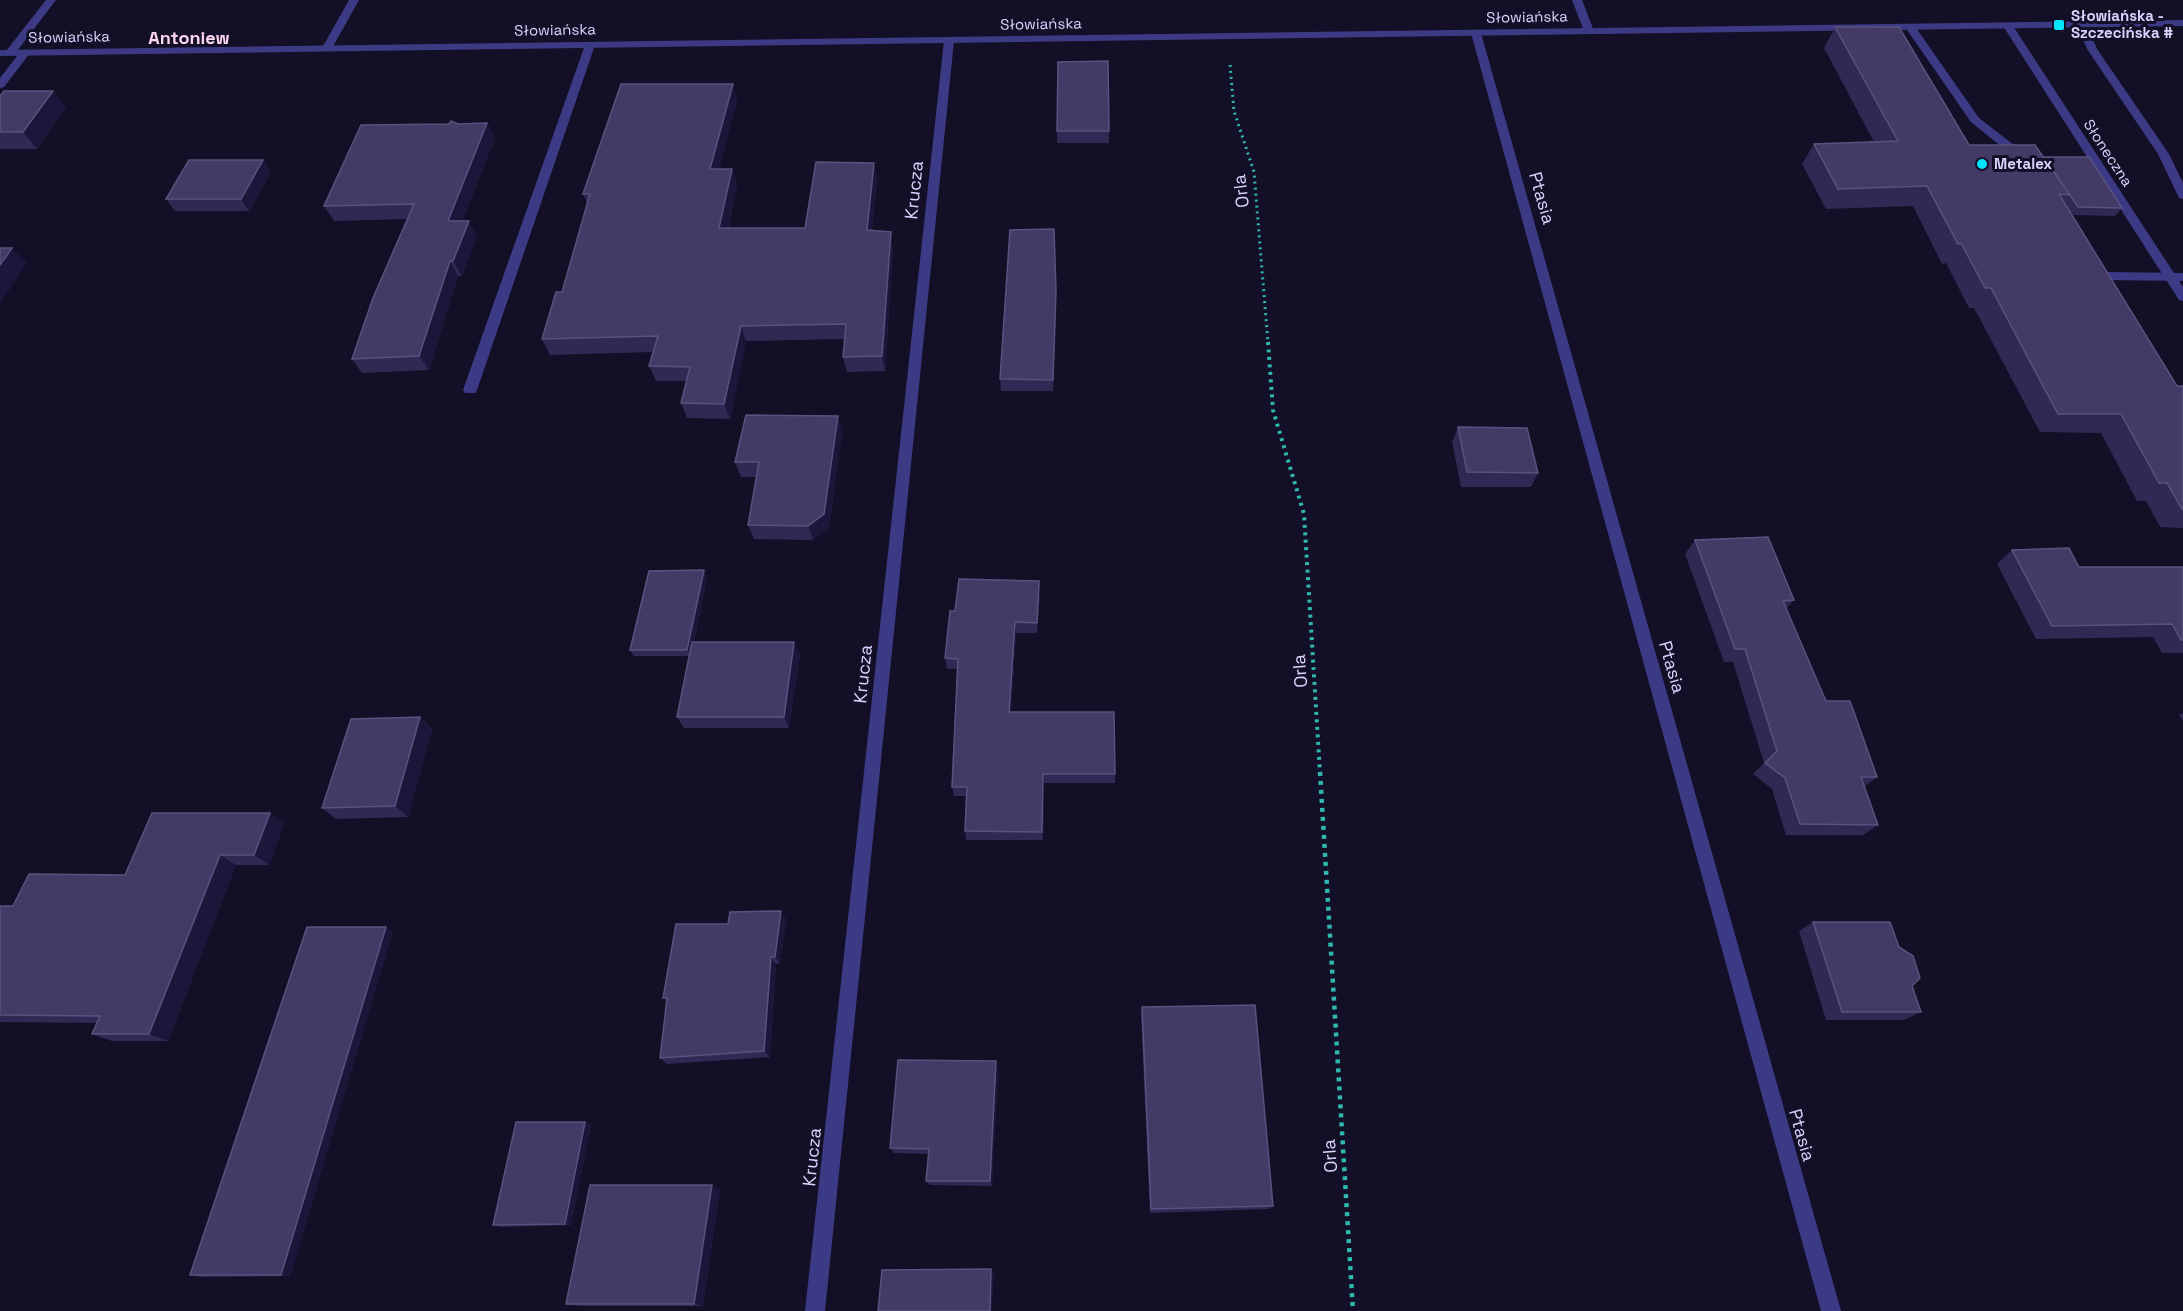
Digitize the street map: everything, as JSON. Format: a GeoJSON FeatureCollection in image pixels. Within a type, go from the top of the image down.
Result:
{"type":"FeatureCollection","features":[{"type":"Feature","properties":{"kind":"street"},"geometry":{"type":"LineString","coordinates":[[5,53],[51,0]]}},
{"type":"Feature","properties":{"kind":"street"},"geometry":{"type":"LineString","coordinates":[[327,48],[354,0]]}},
{"type":"Feature","properties":{"kind":"street"},"geometry":{"type":"LineString","coordinates":[[1577,0],[1588,31]]}},
{"type":"Feature","properties":{"kind":"street","name":"Słowiańska"},"geometry":{"type":"LineString","coordinates":[[5,53],[2183,23]]}},
{"type":"Feature","properties":{"kind":"street"},"geometry":{"type":"LineString","coordinates":[[2082,25],[2092,49],[2163,154],[2183,195]]}},
{"type":"Feature","properties":{"kind":"street","name":"Słoneczna"},"geometry":{"type":"LineString","coordinates":[[2008,26],[2177,277],[2183,297]]}},
{"type":"Feature","properties":{"kind":"street"},"geometry":{"type":"LineString","coordinates":[[1910,27],[1924,51],[1975,120],[2022,156],[2028,165]]}},
{"type":"Feature","properties":{"kind":"street","name":"Ptasia"},"geometry":{"type":"LineString","coordinates":[[1476,33],[1831,1311]]}},
{"type":"Feature","properties":{"kind":"street","name":"Krucza"},"geometry":{"type":"LineString","coordinates":[[816,1311],[949,40]]}},
{"type":"Feature","properties":{"kind":"street"},"geometry":{"type":"LineString","coordinates":[[470,390],[590,45]]}},
{"type":"Feature","properties":{"kind":"street"},"geometry":{"type":"LineString","coordinates":[[0,85],[25,52]]}},
{"type":"Feature","properties":{"kind":"street"},"geometry":{"type":"LineString","coordinates":[[2091,258],[2104,276],[2177,277]]}},
{"type":"Feature","properties":{"kind":"path","name":"Orla"},"geometry":{"type":"LineString","coordinates":[[1227,37],[1234,111],[1254,172],[1274,410],[1304,514],[1353,1311]]}},
{"type":"Feature","properties":{"kind":"building"},"geometry":{"type":"Polygon","coordinates":[[[1835,27],[1899,27],[1969,145],[2035,145],[2070,195],[2059,194],[2177,386],[2183,386],[2183,509],[2167,483],[2159,483],[2121,414],[2058,414],[1991,288],[1985,288],[1927,186],[1838,189],[1814,144],[1898,141],[1835,27]]]}},
{"type":"Feature","properties":{"kind":"building"},"geometry":{"type":"Polygon","coordinates":[[[1108,61],[1109,131],[1057,131],[1058,62],[1108,61]]]}},
{"type":"Feature","properties":{"kind":"building"},"geometry":{"type":"Polygon","coordinates":[[[621,84],[733,84],[710,169],[732,169],[719,228],[805,228],[816,162],[874,163],[867,230],[891,232],[882,356],[843,357],[846,324],[741,326],[724,404],[681,403],[690,367],[649,366],[658,336],[542,339],[556,292],[562,292],[590,194],[583,194],[621,84]]]}},
{"type":"Feature","properties":{"kind":"building"},"geometry":{"type":"Polygon","coordinates":[[[4,91],[53,91],[23,132],[0,132],[0,96],[4,91]]]}},
{"type":"Feature","properties":{"kind":"building"},"geometry":{"type":"Polygon","coordinates":[[[451,121],[458,124],[487,123],[448,221],[469,221],[453,261],[450,261],[419,356],[352,359],[373,298],[414,204],[324,206],[361,125],[449,124],[451,121]]]}},
{"type":"Feature","properties":{"kind":"building"},"geometry":{"type":"Polygon","coordinates":[[[2044,157],[2089,157],[2122,208],[2078,207],[2044,157]]]}},
{"type":"Feature","properties":{"kind":"building"},"geometry":{"type":"Polygon","coordinates":[[[189,160],[263,160],[241,199],[166,199],[189,160]]]}},
{"type":"Feature","properties":{"kind":"building"},"geometry":{"type":"Polygon","coordinates":[[[1054,229],[1056,291],[1053,380],[1000,379],[1010,230],[1054,229]]]}},
{"type":"Feature","properties":{"kind":"building"},"geometry":{"type":"Polygon","coordinates":[[[0,248],[12,248],[0,265],[0,248]]]}},
{"type":"Feature","properties":{"kind":"building"},"geometry":{"type":"Polygon","coordinates":[[[746,415],[838,416],[824,514],[808,526],[748,525],[759,462],[735,462],[746,415]]]}},
{"type":"Feature","properties":{"kind":"building"},"geometry":{"type":"Polygon","coordinates":[[[1458,427],[1527,428],[1538,473],[1467,472],[1458,427]]]}},
{"type":"Feature","properties":{"kind":"building"},"geometry":{"type":"Polygon","coordinates":[[[1768,537],[1794,600],[1783,601],[1826,701],[1850,701],[1877,777],[1861,777],[1878,825],[1800,824],[1785,778],[1765,763],[1777,751],[1745,649],[1735,649],[1695,540],[1768,537]]]}},
{"type":"Feature","properties":{"kind":"building"},"geometry":{"type":"Polygon","coordinates":[[[2069,548],[2079,567],[2183,567],[2183,640],[2172,624],[2052,626],[2012,550],[2069,548]]]}},
{"type":"Feature","properties":{"kind":"building"},"geometry":{"type":"Polygon","coordinates":[[[704,570],[687,650],[630,650],[649,571],[704,570]]]}},
{"type":"Feature","properties":{"kind":"building"},"geometry":{"type":"Polygon","coordinates":[[[959,579],[1039,581],[1037,623],[1015,622],[1009,712],[1114,712],[1115,774],[1043,774],[1042,832],[965,831],[967,787],[952,787],[958,659],[945,658],[950,611],[955,611],[959,579]]]}},
{"type":"Feature","properties":{"kind":"building"},"geometry":{"type":"Polygon","coordinates":[[[692,642],[794,642],[784,717],[677,717],[692,642]]]}},
{"type":"Feature","properties":{"kind":"building"},"geometry":{"type":"Polygon","coordinates":[[[420,717],[395,806],[322,808],[351,719],[420,717]]]}},
{"type":"Feature","properties":{"kind":"building"},"geometry":{"type":"Polygon","coordinates":[[[152,813],[270,813],[254,855],[220,855],[149,1034],[92,1034],[100,1016],[0,1015],[0,906],[13,906],[29,874],[125,875],[152,813]]]}},
{"type":"Feature","properties":{"kind":"building"},"geometry":{"type":"Polygon","coordinates":[[[781,911],[775,957],[771,957],[764,1051],[660,1058],[667,998],[663,998],[676,924],[728,924],[730,912],[781,911]]]}},
{"type":"Feature","properties":{"kind":"building"},"geometry":{"type":"Polygon","coordinates":[[[1813,922],[1890,922],[1899,947],[1913,956],[1920,978],[1912,986],[1921,1012],[1842,1012],[1813,922]]]}},
{"type":"Feature","properties":{"kind":"building"},"geometry":{"type":"Polygon","coordinates":[[[307,927],[386,927],[281,1275],[190,1275],[307,927]]]}},
{"type":"Feature","properties":{"kind":"building"},"geometry":{"type":"Polygon","coordinates":[[[1255,1005],[1273,1206],[1151,1209],[1142,1007],[1255,1005]]]}},
{"type":"Feature","properties":{"kind":"building"},"geometry":{"type":"Polygon","coordinates":[[[898,1060],[996,1061],[990,1181],[926,1181],[929,1149],[890,1148],[898,1060]]]}},
{"type":"Feature","properties":{"kind":"building"},"geometry":{"type":"Polygon","coordinates":[[[516,1122],[585,1122],[565,1224],[493,1225],[516,1122]]]}},
{"type":"Feature","properties":{"kind":"building"},"geometry":{"type":"Polygon","coordinates":[[[590,1185],[712,1185],[694,1304],[566,1304],[590,1185]]]}},
{"type":"Feature","properties":{"kind":"building"},"geometry":{"type":"Polygon","coordinates":[[[991,1269],[990,1311],[878,1311],[882,1270],[991,1269]]]}},
{"type":"Feature","properties":{"kind":"place","name":"Słowiańska - Szczecińska #"},"geometry":{"type":"Point","coordinates":[2059,25]}},
{"type":"Feature","properties":{"kind":"place","name":"Metalex"},"geometry":{"type":"Point","coordinates":[1982,164]}},
{"type":"Feature","properties":{"kind":"district","name":"Antoniew"},"geometry":{"type":"Point","coordinates":[189,38]}}]}
